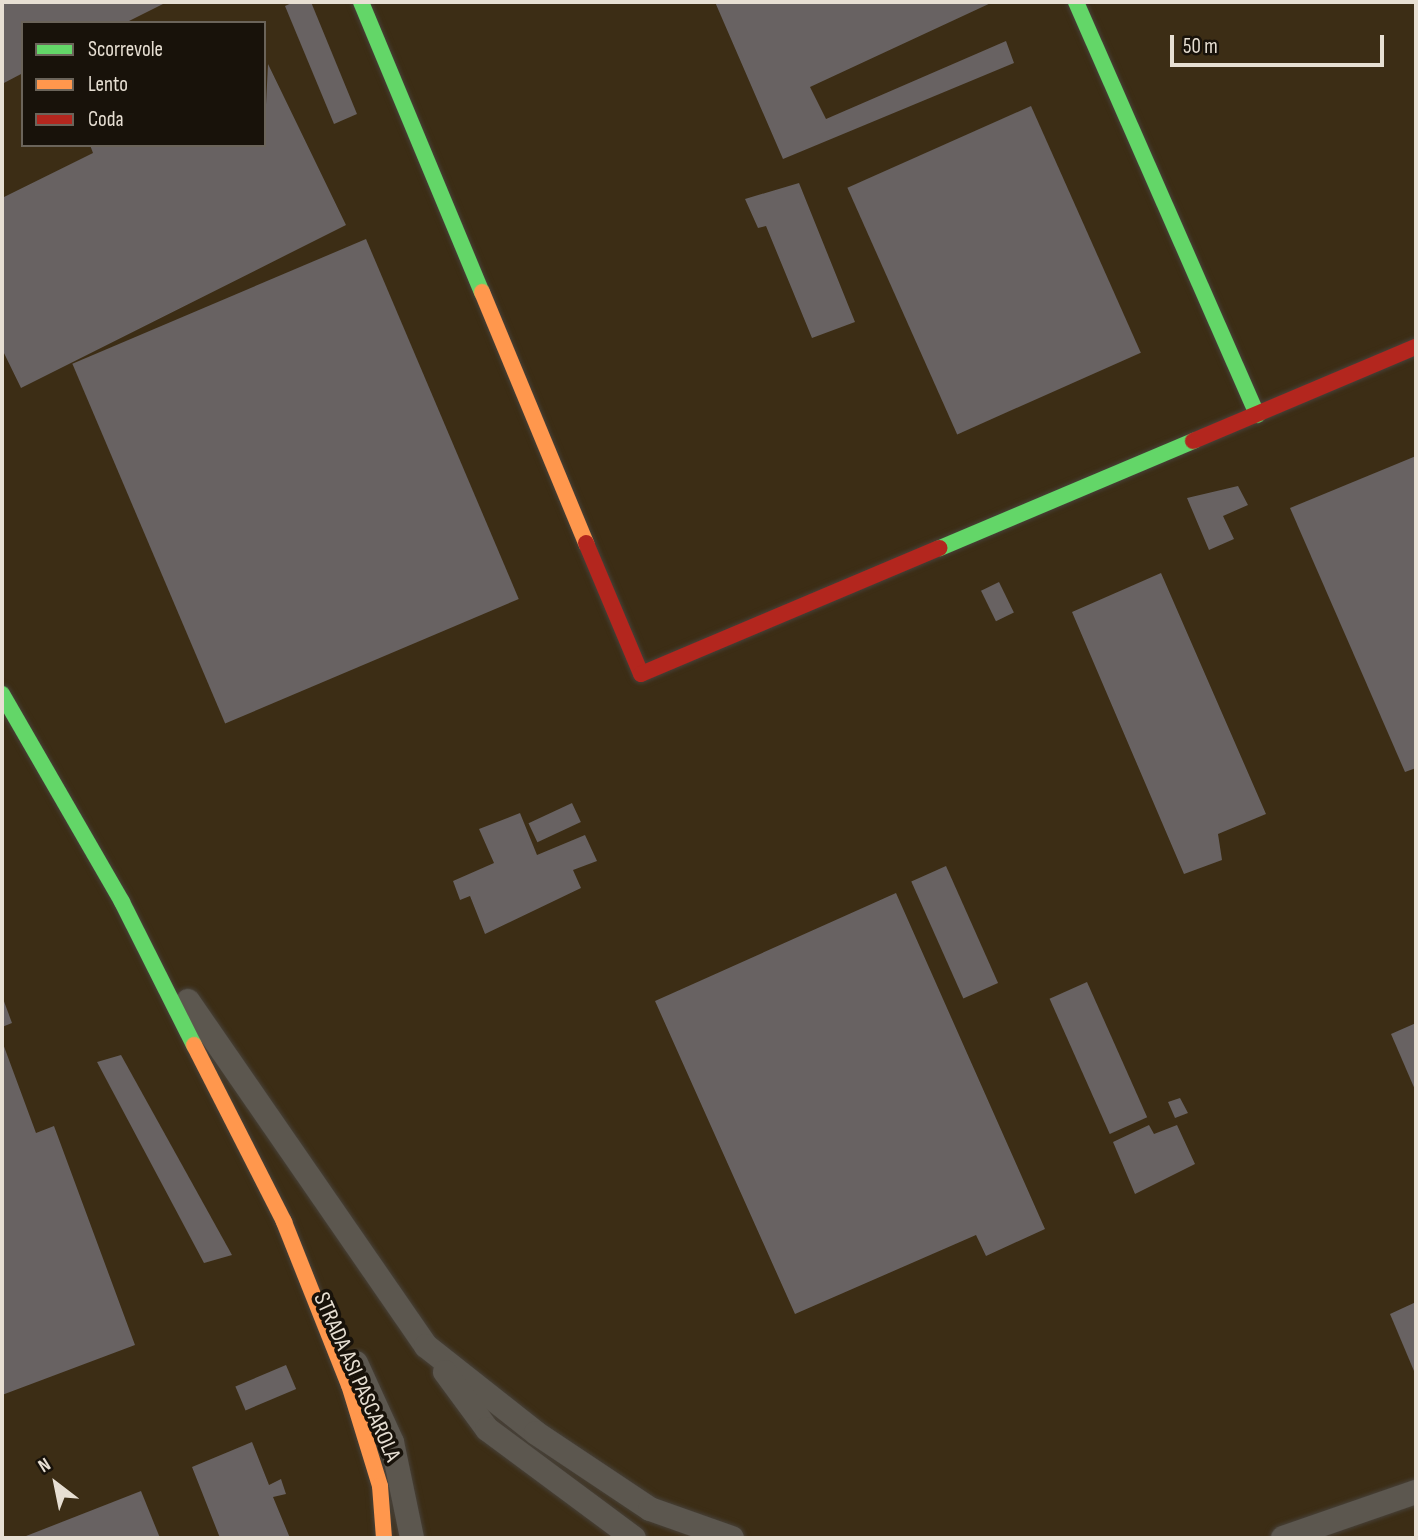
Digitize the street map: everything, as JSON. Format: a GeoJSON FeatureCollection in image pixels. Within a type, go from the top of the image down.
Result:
{"type":"FeatureCollection","features":[{"type":"Feature","properties":{"kind":"street"},"geometry":{"type":"LineString","coordinates":[[361,2],[640,674],[1416,347]]}},
{"type":"Feature","properties":{"kind":"street"},"geometry":{"type":"LineString","coordinates":[[1076,2],[1257,415]]}},
{"type":"Feature","properties":{"kind":"street"},"geometry":{"type":"LineString","coordinates":[[2,694],[122,902],[284,1222],[349,1385],[380,1486],[384,1538]]}},
{"type":"Feature","properties":{"kind":"street"},"geometry":{"type":"LineString","coordinates":[[122,902],[327,1211],[487,1429],[634,1538]]}},
{"type":"Feature","properties":{"kind":"street","name":"STRADA ASI PASCAROLA"},"geometry":{"type":"LineString","coordinates":[[284,1222],[392,1442],[412,1538]]}},
{"type":"Feature","properties":{"kind":"street"},"geometry":{"type":"LineString","coordinates":[[426,1346],[537,1433],[650,1510],[732,1538]]}},
{"type":"Feature","properties":{"kind":"street"},"geometry":{"type":"LineString","coordinates":[[1283,1538],[1416,1492]]}},
{"type":"Feature","properties":{"kind":"shaded area"},"geometry":{"type":"Polygon","coordinates":[[[2,2],[1416,2],[1416,1538],[2,1538],[2,2]]]}},
{"type":"Feature","properties":{"kind":"building"},"geometry":{"type":"Polygon","coordinates":[[[2,2],[167,2],[129,21],[21,21],[21,74],[2,84],[2,2]]]}},
{"type":"Feature","properties":{"kind":"building"},"geometry":{"type":"Polygon","coordinates":[[[294,2],[311,2],[357,114],[334,124],[285,6],[294,2]]]}},
{"type":"Feature","properties":{"kind":"building"},"geometry":{"type":"Polygon","coordinates":[[[715,2],[993,2],[810,87],[826,119],[1006,41],[1014,63],[783,159],[715,2]]]}},
{"type":"Feature","properties":{"kind":"building"},"geometry":{"type":"Polygon","coordinates":[[[268,64],[346,225],[21,388],[2,349],[2,198],[93,153],[91,147],[266,147],[268,64]]]}},
{"type":"Feature","properties":{"kind":"building"},"geometry":{"type":"Polygon","coordinates":[[[1031,106],[1141,353],[957,434],[847,188],[1031,106]]]}},
{"type":"Feature","properties":{"kind":"building"},"geometry":{"type":"Polygon","coordinates":[[[799,183],[855,322],[812,338],[766,226],[758,228],[745,199],[799,183]]]}},
{"type":"Feature","properties":{"kind":"building"},"geometry":{"type":"Polygon","coordinates":[[[366,239],[519,599],[225,724],[72,364],[366,239]]]}},
{"type":"Feature","properties":{"kind":"building"},"geometry":{"type":"Polygon","coordinates":[[[1416,456],[1416,768],[1405,772],[1290,508],[1416,456]]]}},
{"type":"Feature","properties":{"kind":"building"},"geometry":{"type":"Polygon","coordinates":[[[1238,486],[1248,505],[1223,516],[1234,539],[1209,550],[1187,498],[1238,486]]]}},
{"type":"Feature","properties":{"kind":"building"},"geometry":{"type":"Polygon","coordinates":[[[1161,573],[1266,814],[1218,834],[1222,860],[1184,874],[1072,612],[1161,573]]]}},
{"type":"Feature","properties":{"kind":"building"},"geometry":{"type":"Polygon","coordinates":[[[999,582],[1014,613],[996,621],[981,591],[999,582]]]}},
{"type":"Feature","properties":{"kind":"building"},"geometry":{"type":"Polygon","coordinates":[[[572,803],[581,822],[537,842],[528,823],[572,803]]]}},
{"type":"Feature","properties":{"kind":"building"},"geometry":{"type":"Polygon","coordinates":[[[520,813],[537,855],[585,835],[597,861],[573,870],[581,888],[485,934],[470,896],[460,900],[453,881],[494,863],[479,829],[520,813]]]}},
{"type":"Feature","properties":{"kind":"building"},"geometry":{"type":"Polygon","coordinates":[[[946,866],[998,983],[963,998],[911,881],[946,866]]]}},
{"type":"Feature","properties":{"kind":"building"},"geometry":{"type":"Polygon","coordinates":[[[896,893],[1045,1229],[986,1256],[976,1235],[795,1314],[655,1001],[896,893]]]}},
{"type":"Feature","properties":{"kind":"building"},"geometry":{"type":"Polygon","coordinates":[[[1087,982],[1147,1117],[1110,1134],[1050,999],[1087,982]]]}},
{"type":"Feature","properties":{"kind":"building"},"geometry":{"type":"Polygon","coordinates":[[[2,996],[12,1023],[2,1027],[2,996]]]}},
{"type":"Feature","properties":{"kind":"building"},"geometry":{"type":"Polygon","coordinates":[[[1416,1023],[1416,1092],[1391,1034],[1416,1023]]]}},
{"type":"Feature","properties":{"kind":"building"},"geometry":{"type":"Polygon","coordinates":[[[2,1041],[36,1133],[54,1126],[135,1345],[2,1395],[2,1041]]]}},
{"type":"Feature","properties":{"kind":"building"},"geometry":{"type":"Polygon","coordinates":[[[121,1055],[232,1255],[204,1263],[97,1062],[121,1055]]]}},
{"type":"Feature","properties":{"kind":"building"},"geometry":{"type":"Polygon","coordinates":[[[1180,1098],[1188,1113],[1175,1118],[1168,1102],[1180,1098]]]}},
{"type":"Feature","properties":{"kind":"building"},"geometry":{"type":"Polygon","coordinates":[[[1149,1125],[1154,1134],[1177,1125],[1195,1164],[1135,1194],[1113,1142],[1149,1125]]]}},
{"type":"Feature","properties":{"kind":"building"},"geometry":{"type":"Polygon","coordinates":[[[1416,1302],[1416,1371],[1414,1371],[1390,1314],[1416,1302]]]}},
{"type":"Feature","properties":{"kind":"building"},"geometry":{"type":"Polygon","coordinates":[[[286,1365],[296,1389],[246,1410],[235,1386],[286,1365]]]}},
{"type":"Feature","properties":{"kind":"building"},"geometry":{"type":"Polygon","coordinates":[[[252,1442],[269,1485],[281,1479],[286,1494],[273,1497],[290,1538],[220,1538],[192,1467],[252,1442]]]}},
{"type":"Feature","properties":{"kind":"building"},"geometry":{"type":"Polygon","coordinates":[[[141,1491],[160,1538],[21,1538],[141,1491]]]}},
{"type":"Feature","properties":{"kind":"traffic: fast"},"geometry":{"type":"LineString","coordinates":[[361,2],[482,292]]}},
{"type":"Feature","properties":{"kind":"traffic: fast"},"geometry":{"type":"LineString","coordinates":[[1076,2],[1257,415]]}},
{"type":"Feature","properties":{"kind":"traffic: fast"},"geometry":{"type":"LineString","coordinates":[[940,548],[1193,441]]}},
{"type":"Feature","properties":{"kind":"traffic: fast"},"geometry":{"type":"LineString","coordinates":[[2,694],[122,902],[194,1045]]}},
{"type":"Feature","properties":{"kind":"traffic: slow"},"geometry":{"type":"LineString","coordinates":[[482,292],[586,543]]}},
{"type":"Feature","properties":{"kind":"traffic: slow"},"geometry":{"type":"LineString","coordinates":[[194,1045],[284,1222],[349,1385],[380,1486],[384,1538]]}},
{"type":"Feature","properties":{"kind":"traffic: jam"},"geometry":{"type":"LineString","coordinates":[[1193,441],[1416,347]]}},
{"type":"Feature","properties":{"kind":"traffic: jam"},"geometry":{"type":"LineString","coordinates":[[586,543],[641,674],[940,548]]}}]}
